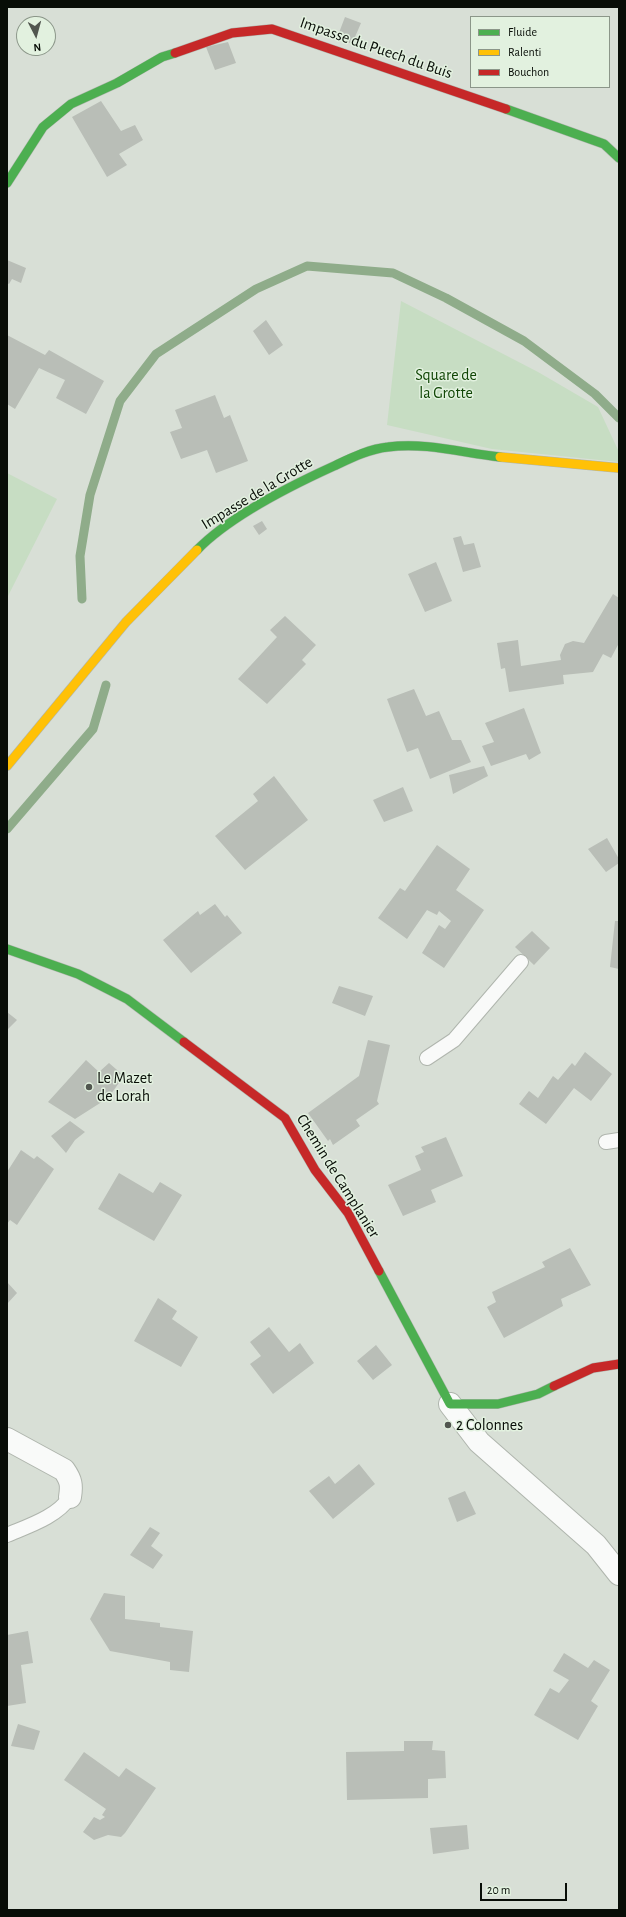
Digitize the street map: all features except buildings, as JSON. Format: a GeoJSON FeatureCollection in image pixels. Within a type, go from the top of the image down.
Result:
{"type":"FeatureCollection","features":[{"type":"Feature","properties":{"kind":"street","name":"Impasse du Puech du Buis"},"geometry":{"type":"LineString","coordinates":[[7,183],[43,127],[71,104],[117,83],[162,57],[232,33],[272,29],[308,40],[604,144],[619,158]]}},
{"type":"Feature","properties":{"kind":"street","name":"Impasse de la Grotte"},"geometry":{"type":"LineString","coordinates":[[7,766],[126,622],[206,540],[256,506],[305,479],[363,453],[388,448],[428,446],[492,456],[619,468]]}},
{"type":"Feature","properties":{"kind":"street","name":"Chemin de Camplanier"},"geometry":{"type":"LineString","coordinates":[[7,949],[78,974],[127,999],[285,1118],[315,1170],[348,1213],[450,1404]]}},
{"type":"Feature","properties":{"kind":"street"},"geometry":{"type":"LineString","coordinates":[[450,1404],[498,1404],[538,1394],[593,1368],[619,1364]]}},
{"type":"Feature","properties":{"kind":"street"},"geometry":{"type":"LineString","coordinates":[[450,1404],[478,1442],[596,1545],[619,1574]]}},
{"type":"Feature","properties":{"kind":"street"},"geometry":{"type":"LineString","coordinates":[[7,1439],[64,1470],[70,1478],[72,1487],[70,1497]]}},
{"type":"Feature","properties":{"kind":"lane"},"geometry":{"type":"LineString","coordinates":[[427,1058],[454,1040],[520,962]]}},
{"type":"Feature","properties":{"kind":"lane"},"geometry":{"type":"LineString","coordinates":[[7,1535],[40,1521],[64,1505],[70,1497]]}},
{"type":"Feature","properties":{"kind":"green space","name":"Square de la Grotte"},"geometry":{"type":"Polygon","coordinates":[[[401,301],[538,372],[598,407],[619,452],[619,462],[492,449],[387,425],[401,301]]]}},
{"type":"Feature","properties":{"kind":"green space"},"geometry":{"type":"Polygon","coordinates":[[[7,473],[57,499],[7,598],[7,473]]]}},
{"type":"Feature","properties":{"kind":"waterway"},"geometry":{"type":"LineString","coordinates":[[82,599],[80,556],[90,495],[120,401],[156,354],[256,289],[307,266],[393,273],[446,298],[524,341],[595,394],[619,418]]}},
{"type":"Feature","properties":{"kind":"waterway"},"geometry":{"type":"LineString","coordinates":[[7,829],[93,729],[106,685]]}},
{"type":"Feature","properties":{"kind":"traffic: fast"},"geometry":{"type":"LineString","coordinates":[[7,183],[43,127],[71,104],[117,83],[162,57],[175,53]]}},
{"type":"Feature","properties":{"kind":"traffic: fast"},"geometry":{"type":"LineString","coordinates":[[506,109],[604,144],[619,158]]}},
{"type":"Feature","properties":{"kind":"traffic: fast"},"geometry":{"type":"LineString","coordinates":[[197,550],[226,525],[280,492],[367,452],[388,447],[416,446],[500,457]]}},
{"type":"Feature","properties":{"kind":"traffic: fast"},"geometry":{"type":"LineString","coordinates":[[7,949],[78,974],[127,999],[184,1042]]}},
{"type":"Feature","properties":{"kind":"traffic: fast"},"geometry":{"type":"LineString","coordinates":[[379,1271],[450,1404],[498,1404],[538,1394],[554,1386]]}},
{"type":"Feature","properties":{"kind":"traffic: slow"},"geometry":{"type":"LineString","coordinates":[[500,457],[619,468]]}},
{"type":"Feature","properties":{"kind":"traffic: slow"},"geometry":{"type":"LineString","coordinates":[[7,766],[126,622],[197,550]]}},
{"type":"Feature","properties":{"kind":"traffic: jam"},"geometry":{"type":"LineString","coordinates":[[175,53],[232,33],[272,29],[506,109]]}},
{"type":"Feature","properties":{"kind":"traffic: jam"},"geometry":{"type":"LineString","coordinates":[[184,1042],[285,1118],[315,1170],[348,1213],[379,1271]]}},
{"type":"Feature","properties":{"kind":"traffic: jam"},"geometry":{"type":"LineString","coordinates":[[554,1386],[593,1368],[619,1364]]}},
{"type":"Feature","properties":{"kind":"place","name":"Le Mazet de Lorah"},"geometry":{"type":"Point","coordinates":[89,1087]}},
{"type":"Feature","properties":{"kind":"place","name":"2 Colonnes"},"geometry":{"type":"Point","coordinates":[448,1425]}}]}
